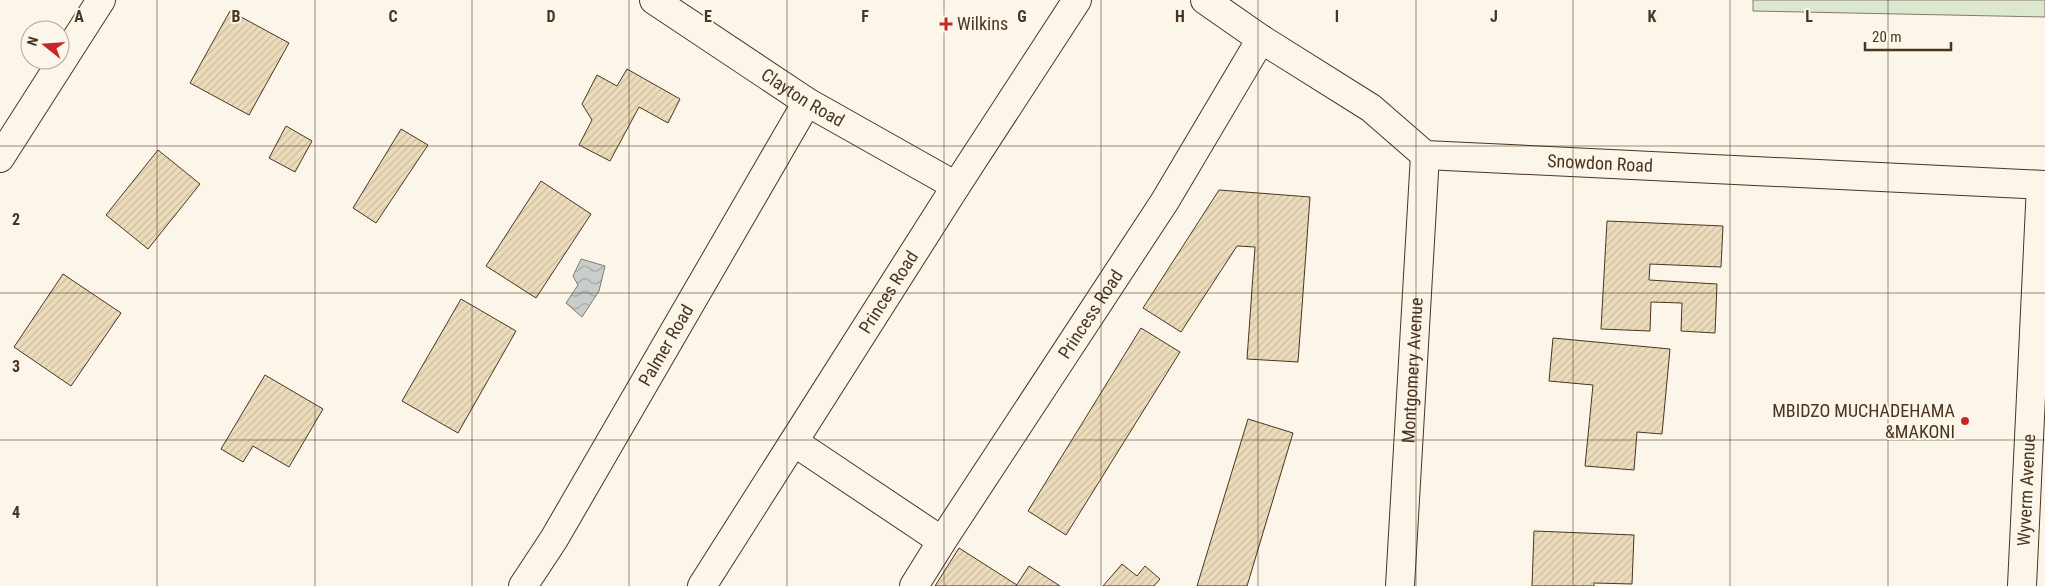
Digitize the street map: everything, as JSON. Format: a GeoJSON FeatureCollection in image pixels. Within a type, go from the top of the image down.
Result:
{"type":"FeatureCollection","features":[{"type":"Feature","properties":{"kind":"street"},"geometry":{"type":"LineString","coordinates":[[0,158],[101,0]]}},
{"type":"Feature","properties":{"kind":"street","name":"Clayton Road"},"geometry":{"type":"LineString","coordinates":[[654,0],[807,102],[956,186]]}},
{"type":"Feature","properties":{"kind":"street","name":"Princes Road"},"geometry":{"type":"LineString","coordinates":[[702,586],[956,186],[1077,0]]}},
{"type":"Feature","properties":{"kind":"street"},"geometry":{"type":"LineString","coordinates":[[1205,0],[1261,39],[1370,108],[1425,155]]}},
{"type":"Feature","properties":{"kind":"street","name":"Princess Road"},"geometry":{"type":"LineString","coordinates":[[914,586],[1165,201],[1261,39]]}},
{"type":"Feature","properties":{"kind":"street","name":"Palmer Road"},"geometry":{"type":"LineString","coordinates":[[523,586],[559,531],[807,102]]}},
{"type":"Feature","properties":{"kind":"street","name":"Snowdon Road"},"geometry":{"type":"LineString","coordinates":[[1425,155],[2043,185]]}},
{"type":"Feature","properties":{"kind":"street","name":"Montgomery Avenue"},"geometry":{"type":"LineString","coordinates":[[1400,586],[1425,155]]}},
{"type":"Feature","properties":{"kind":"street","name":"Wyverm Avenue"},"geometry":{"type":"LineString","coordinates":[[2022,586],[2043,185]]}},
{"type":"Feature","properties":{"kind":"street"},"geometry":{"type":"LineString","coordinates":[[794,442],[942,541]]}},
{"type":"Feature","properties":{"kind":"green space"},"geometry":{"type":"Polygon","coordinates":[[[1753,0],[2045,0],[2045,17],[1753,11],[1753,0]]]}},
{"type":"Feature","properties":{"kind":"water"},"geometry":{"type":"Polygon","coordinates":[[[581,259],[605,266],[599,291],[582,317],[566,303],[578,285],[573,276],[581,259]]]}},
{"type":"Feature","properties":{"kind":"building"},"geometry":{"type":"Polygon","coordinates":[[[230,11],[289,43],[249,115],[190,83],[230,11]]]}},
{"type":"Feature","properties":{"kind":"building"},"geometry":{"type":"Polygon","coordinates":[[[627,69],[680,99],[668,123],[639,107],[610,161],[579,145],[592,120],[582,104],[597,75],[617,86],[627,69]]]}},
{"type":"Feature","properties":{"kind":"building"},"geometry":{"type":"Polygon","coordinates":[[[286,126],[312,141],[295,172],[269,158],[286,126]]]}},
{"type":"Feature","properties":{"kind":"building"},"geometry":{"type":"Polygon","coordinates":[[[401,129],[428,145],[376,223],[353,208],[401,129]]]}},
{"type":"Feature","properties":{"kind":"building"},"geometry":{"type":"Polygon","coordinates":[[[158,150],[200,184],[148,249],[106,215],[158,150]]]}},
{"type":"Feature","properties":{"kind":"building"},"geometry":{"type":"Polygon","coordinates":[[[541,181],[591,214],[536,298],[486,266],[541,181]]]}},
{"type":"Feature","properties":{"kind":"building"},"geometry":{"type":"Polygon","coordinates":[[[1219,190],[1310,197],[1298,362],[1247,359],[1255,247],[1237,246],[1181,332],[1143,308],[1219,190]]]}},
{"type":"Feature","properties":{"kind":"building"},"geometry":{"type":"Polygon","coordinates":[[[1607,221],[1723,226],[1721,267],[1650,264],[1649,280],[1717,284],[1715,333],[1681,331],[1682,303],[1651,302],[1650,331],[1601,329],[1607,221]]]}},
{"type":"Feature","properties":{"kind":"building"},"geometry":{"type":"Polygon","coordinates":[[[63,274],[121,313],[71,386],[14,347],[63,274]]]}},
{"type":"Feature","properties":{"kind":"building"},"geometry":{"type":"Polygon","coordinates":[[[461,299],[516,331],[458,433],[402,401],[461,299]]]}},
{"type":"Feature","properties":{"kind":"building"},"geometry":{"type":"Polygon","coordinates":[[[1141,328],[1180,352],[1066,535],[1028,511],[1141,328]]]}},
{"type":"Feature","properties":{"kind":"building"},"geometry":{"type":"Polygon","coordinates":[[[1553,338],[1670,349],[1662,434],[1637,432],[1634,470],[1585,466],[1593,385],[1549,381],[1553,338]]]}},
{"type":"Feature","properties":{"kind":"building"},"geometry":{"type":"Polygon","coordinates":[[[265,375],[323,409],[289,467],[253,446],[243,462],[221,449],[265,375]]]}},
{"type":"Feature","properties":{"kind":"building"},"geometry":{"type":"Polygon","coordinates":[[[1248,419],[1293,433],[1247,586],[1197,586],[1248,419]]]}},
{"type":"Feature","properties":{"kind":"building"},"geometry":{"type":"Polygon","coordinates":[[[1534,531],[1634,535],[1632,584],[1594,583],[1594,586],[1532,586],[1534,531]]]}},
{"type":"Feature","properties":{"kind":"building"},"geometry":{"type":"Polygon","coordinates":[[[959,548],[1017,585],[935,586],[959,548]]]}},
{"type":"Feature","properties":{"kind":"building"},"geometry":{"type":"Polygon","coordinates":[[[1122,564],[1137,576],[1145,566],[1160,579],[1154,586],[1103,586],[1122,564]]]}},
{"type":"Feature","properties":{"kind":"building"},"geometry":{"type":"Polygon","coordinates":[[[1029,566],[1060,586],[1016,586],[1029,566]]]}},
{"type":"Feature","properties":{"kind":"place","name":"Wilkins"},"geometry":{"type":"Point","coordinates":[946,24]}},
{"type":"Feature","properties":{"kind":"place","name":"MBIDZO MUCHADEHAMA &MAKONI"},"geometry":{"type":"Point","coordinates":[1965,421]}}]}
